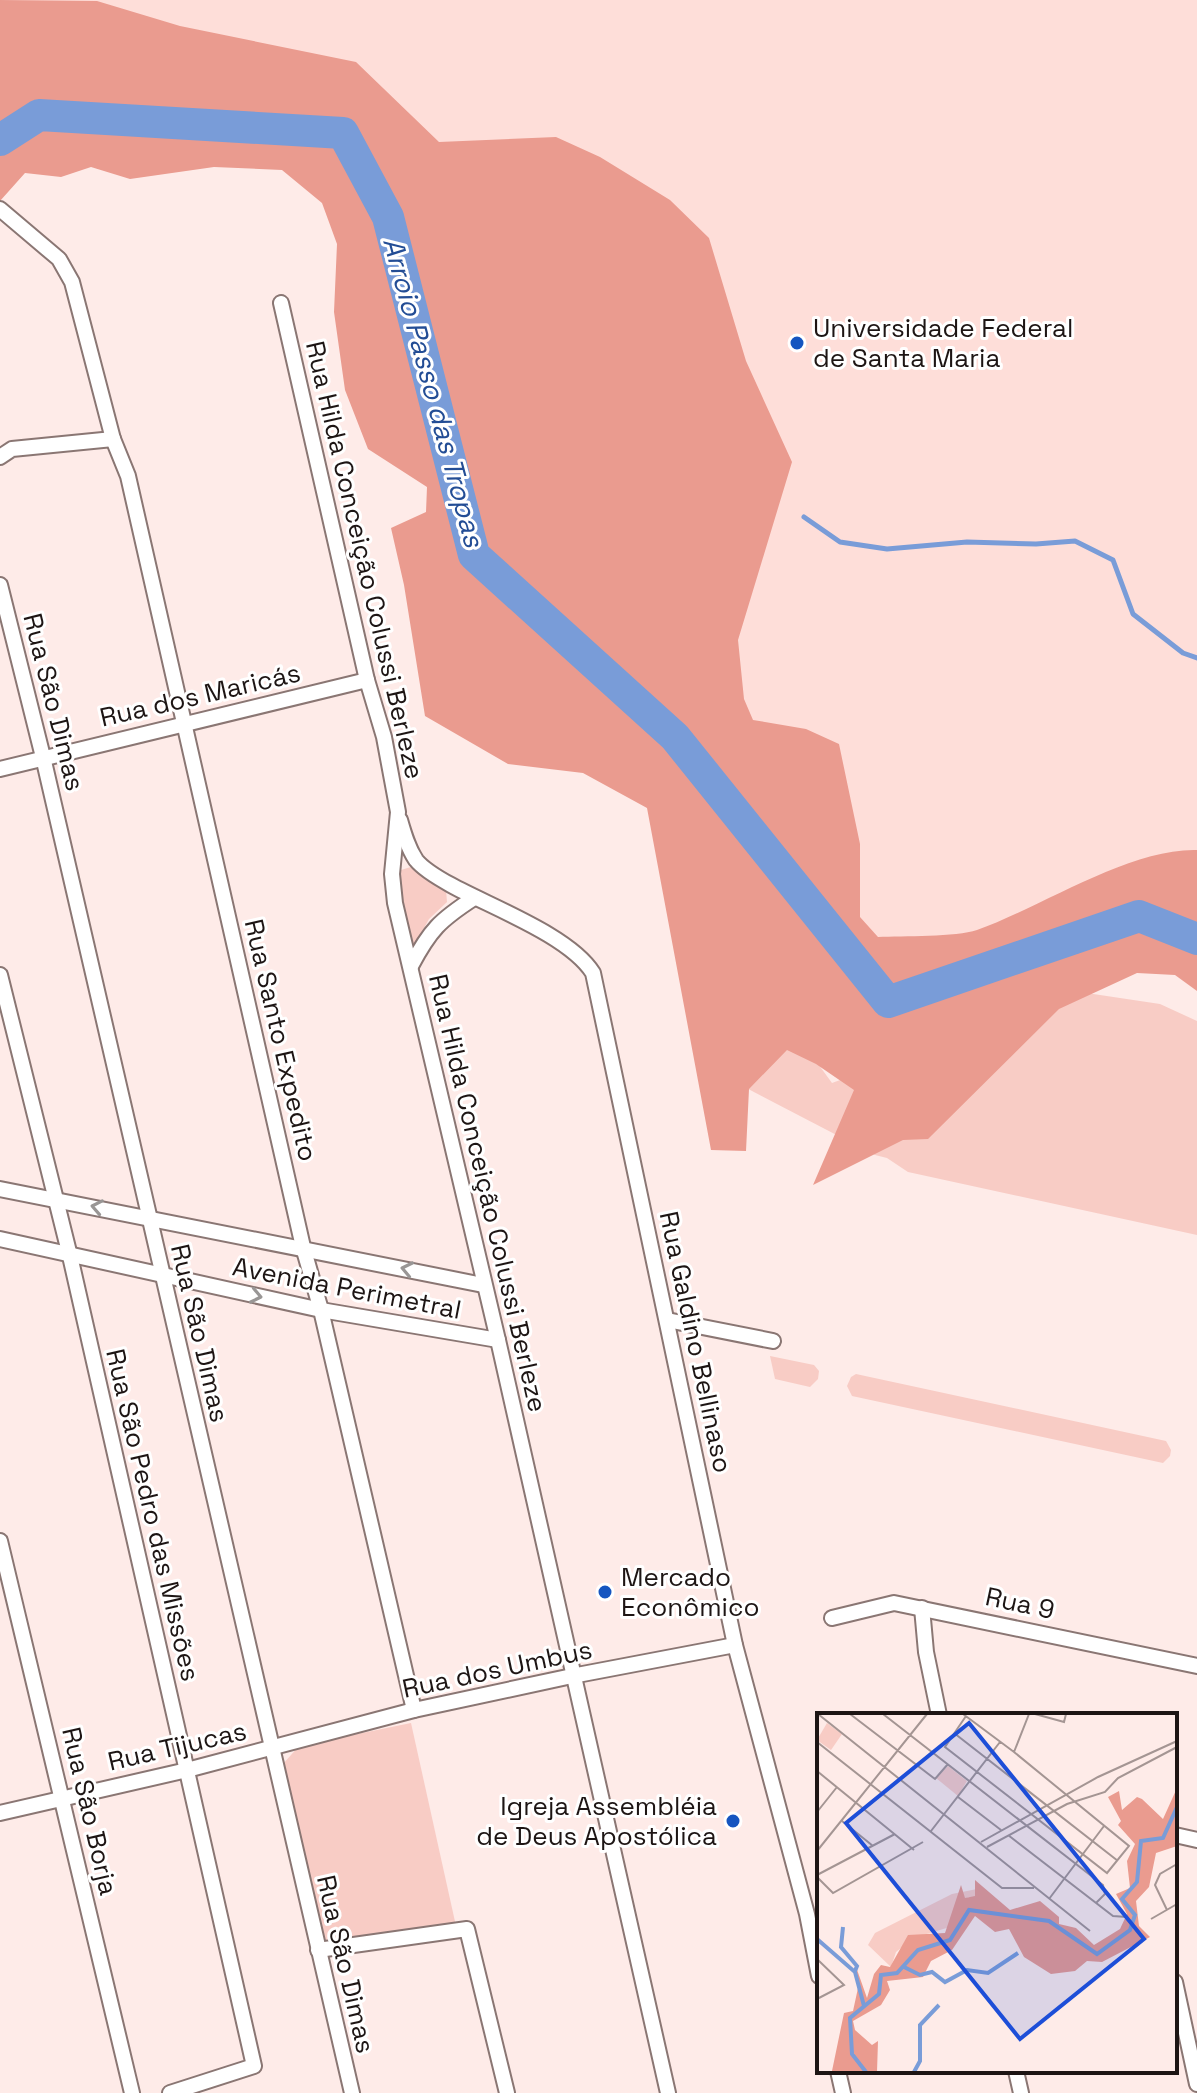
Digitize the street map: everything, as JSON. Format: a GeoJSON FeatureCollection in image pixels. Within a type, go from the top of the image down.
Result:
{"type":"FeatureCollection","features":[{"type":"Feature","properties":{"kind":"street","name":"Rua Santo Expedito"},"geometry":{"type":"LineString","coordinates":[[0,209],[59,259],[72,282],[113,439],[128,476],[132,506],[186,724],[303,1247],[321,1310],[414,1710]]}},
{"type":"Feature","properties":{"kind":"street","name":"Rua Hilda Conceição Colussi Berleze"},"geometry":{"type":"LineString","coordinates":[[281,303],[367,680],[384,737],[398,812],[393,866],[395,903],[498,1340],[668,2093]]}},
{"type":"Feature","properties":{"kind":"street"},"geometry":{"type":"LineString","coordinates":[[0,457],[12,449],[113,439]]}},
{"type":"Feature","properties":{"kind":"street","name":"Rua São Dimas"},"geometry":{"type":"LineString","coordinates":[[0,585],[43,757],[352,2093]]}},
{"type":"Feature","properties":{"kind":"street","name":"Rua dos Maricás"},"geometry":{"type":"LineString","coordinates":[[0,769],[367,680]]}},
{"type":"Feature","properties":{"kind":"street","name":"Rua Galdino Bellinaso"},"geometry":{"type":"LineString","coordinates":[[398,812],[409,847],[418,863],[443,881],[564,945],[584,959],[593,973],[735,1645],[807,1914],[817,1966]]}},
{"type":"Feature","properties":{"kind":"street"},"geometry":{"type":"LineString","coordinates":[[393,866],[415,857]]}},
{"type":"Feature","properties":{"kind":"street"},"geometry":{"type":"LineString","coordinates":[[411,966],[438,923],[474,898]]}},
{"type":"Feature","properties":{"kind":"street","name":"Rua São Pedro das Missões"},"geometry":{"type":"LineString","coordinates":[[0,975],[70,1256],[254,2066],[170,2093]]}},
{"type":"Feature","properties":{"kind":"street","name":"Avenida Perimetral"},"geometry":{"type":"LineString","coordinates":[[0,1189],[483,1285]]}},
{"type":"Feature","properties":{"kind":"street","name":"Avenida Perimetral"},"geometry":{"type":"LineString","coordinates":[[0,1239],[321,1310],[498,1340]]}},
{"type":"Feature","properties":{"kind":"street"},"geometry":{"type":"LineString","coordinates":[[667,1320],[773,1341]]}},
{"type":"Feature","properties":{"kind":"street","name":"Rua São Borja"},"geometry":{"type":"LineString","coordinates":[[0,1541],[132,2093]]}},
{"type":"Feature","properties":{"kind":"street","name":"Rua 9"},"geometry":{"type":"LineString","coordinates":[[832,1618],[894,1603],[1197,1666]]}},
{"type":"Feature","properties":{"kind":"street"},"geometry":{"type":"LineString","coordinates":[[922,1608],[926,1652],[939,1713]]}},
{"type":"Feature","properties":{"kind":"street","name":"Rua dos Umbus"},"geometry":{"type":"LineString","coordinates":[[272,1749],[414,1710],[735,1645]]}},
{"type":"Feature","properties":{"kind":"street","name":"Rua Tijucas"},"geometry":{"type":"LineString","coordinates":[[0,1813],[272,1749]]}},
{"type":"Feature","properties":{"kind":"street"},"geometry":{"type":"LineString","coordinates":[[1177,1835],[1197,1840]]}},
{"type":"Feature","properties":{"kind":"street"},"geometry":{"type":"LineString","coordinates":[[318,1950],[467,1929],[507,2093]]}},
{"type":"Feature","properties":{"kind":"street"},"geometry":{"type":"LineString","coordinates":[[1177,1991],[1197,2084]]}},
{"type":"Feature","properties":{"kind":"street"},"geometry":{"type":"LineString","coordinates":[[838,2073],[843,2093]]}},
{"type":"Feature","properties":{"kind":"street"},"geometry":{"type":"LineString","coordinates":[[1016,2073],[1021,2093]]}},
{"type":"Feature","properties":{"kind":"shaded area","name":"Universidade Federal de Santa Maria"},"geometry":{"type":"Polygon","coordinates":[[[0,0],[1197,0],[1197,962],[1158,944],[891,1025],[327,78],[0,0]]]}},
{"type":"Feature","properties":{"kind":"shaded area"},"geometry":{"type":"Polygon","coordinates":[[[0,0],[97,1],[180,26],[356,62],[439,142],[556,137],[600,157],[670,200],[709,238],[746,361],[792,462],[738,640],[744,699],[753,720],[806,729],[839,744],[860,844],[860,917],[878,937],[968,932],[1002,920],[1115,868],[1143,858],[1197,850],[1197,991],[1175,975],[1137,973],[1059,1009],[928,1139],[903,1140],[813,1185],[854,1090],[816,1064],[787,1050],[749,1089],[746,1151],[711,1150],[647,808],[583,773],[508,764],[425,716],[404,585],[391,528],[426,512],[427,487],[368,449],[345,390],[334,312],[337,244],[322,203],[282,170],[214,167],[130,179],[91,167],[61,177],[25,173],[0,201],[0,0]]]}},
{"type":"Feature","properties":{"kind":"shaded area"},"geometry":{"type":"Polygon","coordinates":[[[414,866],[446,890],[447,902],[429,919],[413,948],[401,898],[401,870],[414,866]]]}},
{"type":"Feature","properties":{"kind":"shaded area"},"geometry":{"type":"Polygon","coordinates":[[[1080,992],[1160,1004],[1197,1021],[1197,1235],[908,1172],[887,1158],[875,1155],[708,1068],[781,1013],[832,1083],[1080,992]]]}},
{"type":"Feature","properties":{"kind":"shaded area"},"geometry":{"type":"Polygon","coordinates":[[[770,1356],[814,1365],[819,1371],[818,1379],[810,1387],[775,1379],[770,1356]]]}},
{"type":"Feature","properties":{"kind":"shaded area"},"geometry":{"type":"Polygon","coordinates":[[[856,1374],[1166,1441],[1171,1450],[1170,1456],[1163,1463],[852,1396],[847,1386],[856,1374]]]}},
{"type":"Feature","properties":{"kind":"shaded area"},"geometry":{"type":"Polygon","coordinates":[[[411,1723],[456,1926],[326,1942],[283,1764],[299,1746],[411,1723]]]}},
{"type":"Feature","properties":{"kind":"waterway","name":"Arroio Passo das Tropas"},"geometry":{"type":"LineString","coordinates":[[0,140],[39,115],[343,133],[388,217],[474,555],[675,737],[888,1002],[1139,916],[1197,939]]}},
{"type":"Feature","properties":{"kind":"waterway"},"geometry":{"type":"LineString","coordinates":[[804,517],[840,542],[887,549],[967,542],[1036,544],[1075,541],[1113,560],[1133,614],[1183,653],[1197,658]]}},
{"type":"Feature","properties":{"kind":"place","name":"Universidade Federal de Santa Maria"},"geometry":{"type":"Point","coordinates":[797,343]}},
{"type":"Feature","properties":{"kind":"place","name":"Mercado Econômico"},"geometry":{"type":"Point","coordinates":[605,1592]}},
{"type":"Feature","properties":{"kind":"place","name":"Igreja Assembléia de Deus Apostólica"},"geometry":{"type":"Point","coordinates":[733,1821]}}]}
